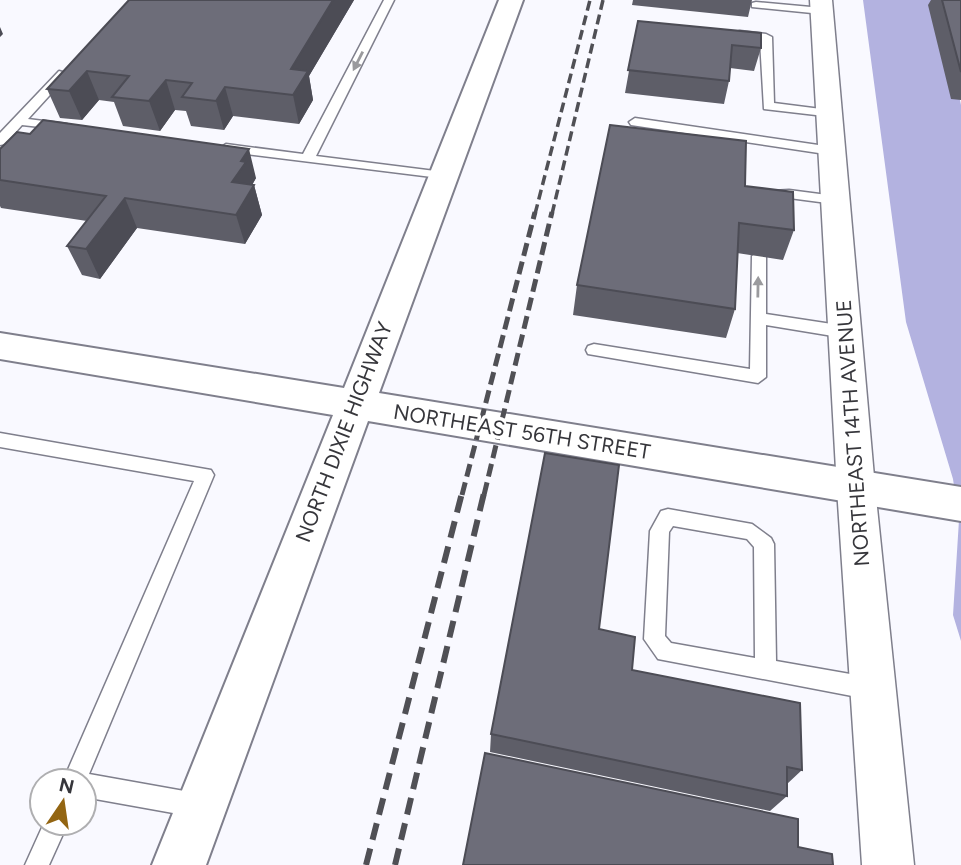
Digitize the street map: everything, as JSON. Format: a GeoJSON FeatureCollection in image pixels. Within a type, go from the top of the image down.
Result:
{"type":"FeatureCollection","features":[{"type":"Feature","properties":{"kind":"main road","name":"NORTH DIXIE HIGHWAY"},"geometry":{"type":"LineString","coordinates":[[179,865],[511,0]]}},
{"type":"Feature","properties":{"kind":"main road","name":"NORTHEAST 56TH STREET"},"geometry":{"type":"LineString","coordinates":[[0,346],[956,504]]}},
{"type":"Feature","properties":{"kind":"street","name":"NORTHEAST 14TH AVENUE"},"geometry":{"type":"LineString","coordinates":[[821,5],[856,488],[888,865]]}},
{"type":"Feature","properties":{"kind":"lane"},"geometry":{"type":"LineString","coordinates":[[308,158],[389,0]]}},
{"type":"Feature","properties":{"kind":"lane"},"geometry":{"type":"LineString","coordinates":[[756,5],[821,5]]}},
{"type":"Feature","properties":{"kind":"lane"},"geometry":{"type":"LineString","coordinates":[[727,33],[766,37],[768,106],[829,114]]}},
{"type":"Feature","properties":{"kind":"lane"},"geometry":{"type":"LineString","coordinates":[[0,141],[71,66]]}},
{"type":"Feature","properties":{"kind":"lane"},"geometry":{"type":"LineString","coordinates":[[18,121],[73,128]]}},
{"type":"Feature","properties":{"kind":"lane"},"geometry":{"type":"LineString","coordinates":[[635,121],[832,151]]}},
{"type":"Feature","properties":{"kind":"lane"},"geometry":{"type":"LineString","coordinates":[[211,146],[443,176]]}},
{"type":"Feature","properties":{"kind":"lane"},"geometry":{"type":"LineString","coordinates":[[758,208],[761,199],[771,195],[789,194],[835,200]]}},
{"type":"Feature","properties":{"kind":"lane"},"geometry":{"type":"LineString","coordinates":[[594,350],[758,377],[759,256]]}},
{"type":"Feature","properties":{"kind":"lane"},"geometry":{"type":"LineString","coordinates":[[758,318],[845,332]]}},
{"type":"Feature","properties":{"kind":"lane"},"geometry":{"type":"LineString","coordinates":[[0,440],[205,475],[81,767]]}},
{"type":"Feature","properties":{"kind":"lane"},"geometry":{"type":"LineString","coordinates":[[766,670],[764,544],[752,532],[668,517],[660,531],[654,639],[664,652],[873,689]]}},
{"type":"Feature","properties":{"kind":"lane"},"geometry":{"type":"LineString","coordinates":[[98,788],[201,806]]}},
{"type":"Feature","properties":{"kind":"lane"},"geometry":{"type":"LineString","coordinates":[[37,865],[50,837]]}},
{"type":"Feature","properties":{"kind":"water"},"geometry":{"type":"Polygon","coordinates":[[[863,0],[961,0],[939,4],[961,105],[961,641],[953,615],[959,520],[953,479],[906,322],[863,0]]]}},
{"type":"Feature","properties":{"kind":"building"},"geometry":{"type":"Polygon","coordinates":[[[129,0],[333,0],[291,69],[308,71],[293,95],[225,87],[216,101],[182,97],[192,83],[166,80],[149,101],[112,97],[129,76],[87,71],[69,91],[47,89],[129,0]]]}},
{"type":"Feature","properties":{"kind":"building"},"geometry":{"type":"Polygon","coordinates":[[[942,0],[961,0],[961,72],[942,0]]]}},
{"type":"Feature","properties":{"kind":"building"},"geometry":{"type":"Polygon","coordinates":[[[638,21],[761,33],[761,48],[732,45],[729,81],[628,70],[638,21]]]}},
{"type":"Feature","properties":{"kind":"building"},"geometry":{"type":"Polygon","coordinates":[[[43,120],[249,149],[241,161],[246,162],[232,182],[254,185],[236,215],[125,198],[86,249],[67,246],[106,196],[0,180],[0,149],[17,132],[30,134],[43,120]]]}},
{"type":"Feature","properties":{"kind":"building"},"geometry":{"type":"Polygon","coordinates":[[[610,125],[746,141],[745,186],[793,192],[794,230],[739,223],[735,309],[577,285],[610,125]]]}},
{"type":"Feature","properties":{"kind":"building"},"geometry":{"type":"Polygon","coordinates":[[[545,453],[619,465],[599,629],[635,637],[632,670],[800,703],[802,770],[787,767],[787,796],[491,734],[545,453]]]}},
{"type":"Feature","properties":{"kind":"building"},"geometry":{"type":"Polygon","coordinates":[[[485,753],[798,819],[798,847],[832,854],[833,865],[463,865],[485,753]]]}},
{"type":"Feature","properties":{"kind":"railway"},"geometry":{"type":"LineString","coordinates":[[535,214],[590,0]]}},
{"type":"Feature","properties":{"kind":"railway"},"geometry":{"type":"LineString","coordinates":[[552,214],[603,0]]}},
{"type":"Feature","properties":{"kind":"railway"},"geometry":{"type":"LineString","coordinates":[[462,495],[535,212]]}},
{"type":"Feature","properties":{"kind":"railway"},"geometry":{"type":"LineString","coordinates":[[484,495],[552,212]]}},
{"type":"Feature","properties":{"kind":"railway"},"geometry":{"type":"LineString","coordinates":[[366,865],[462,493]]}},
{"type":"Feature","properties":{"kind":"railway"},"geometry":{"type":"LineString","coordinates":[[395,865],[484,493]]}}]}
